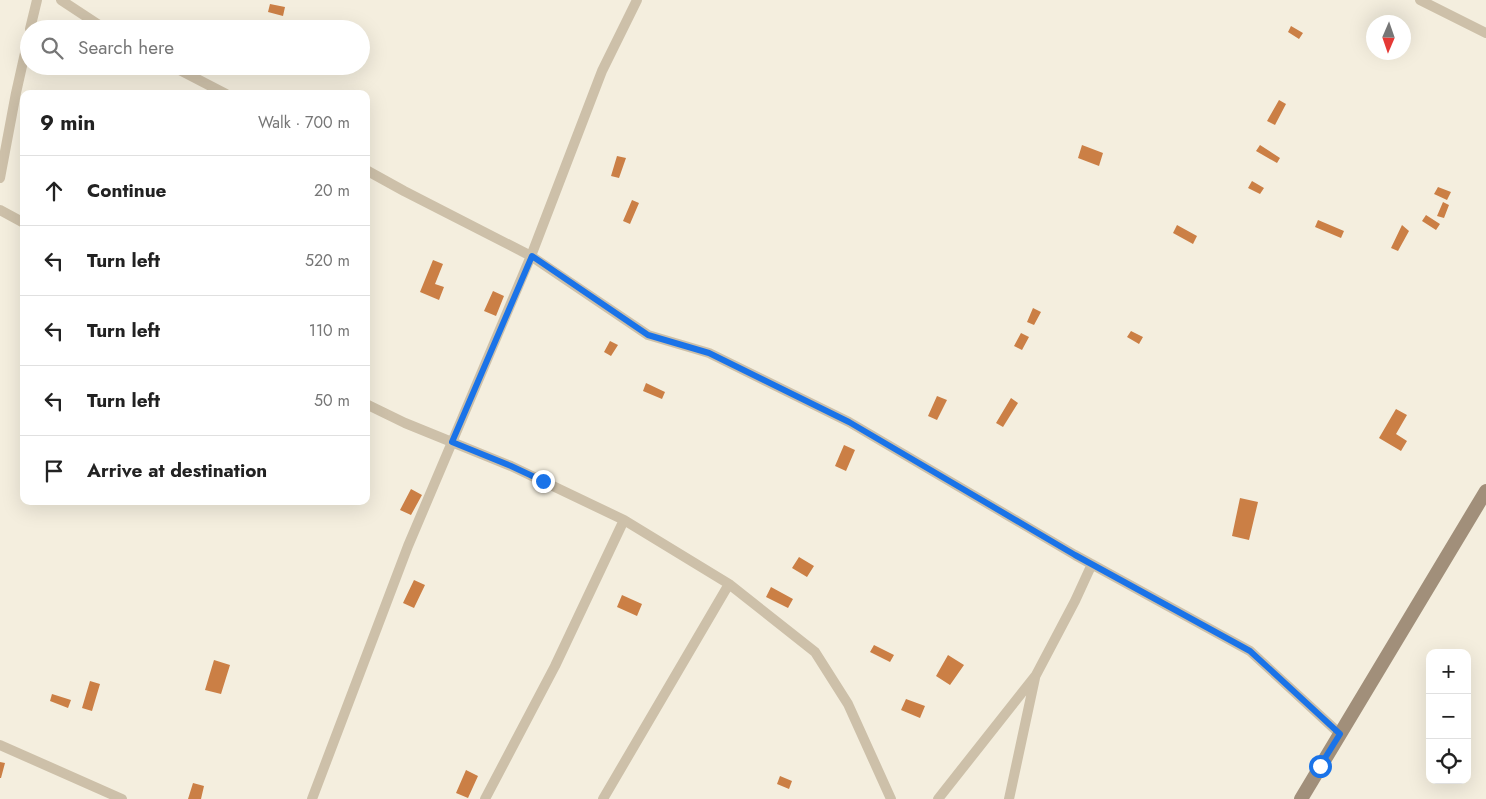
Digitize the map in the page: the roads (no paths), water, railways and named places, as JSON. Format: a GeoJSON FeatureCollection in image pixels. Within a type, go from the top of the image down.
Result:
{"type":"FeatureCollection","features":[{"type":"Feature","properties":{"kind":"street"},"geometry":{"type":"LineString","coordinates":[[32,20],[37,0]]}},
{"type":"Feature","properties":{"kind":"street"},"geometry":{"type":"LineString","coordinates":[[61,0],[91,20]]}},
{"type":"Feature","properties":{"kind":"street"},"geometry":{"type":"LineString","coordinates":[[312,799],[408,546],[532,256],[602,71],[637,0]]}},
{"type":"Feature","properties":{"kind":"street"},"geometry":{"type":"LineString","coordinates":[[1420,0],[1486,33]]}},
{"type":"Feature","properties":{"kind":"street"},"geometry":{"type":"LineString","coordinates":[[0,178],[20,75]]}},
{"type":"Feature","properties":{"kind":"street"},"geometry":{"type":"LineString","coordinates":[[189,75],[218,90]]}},
{"type":"Feature","properties":{"kind":"street"},"geometry":{"type":"LineString","coordinates":[[370,172],[532,256],[648,335],[709,353],[849,422],[1092,564],[1250,651],[1340,734]]}},
{"type":"Feature","properties":{"kind":"street"},"geometry":{"type":"LineString","coordinates":[[0,210],[20,221]]}},
{"type":"Feature","properties":{"kind":"street"},"geometry":{"type":"LineString","coordinates":[[370,406],[405,423],[511,466],[624,520],[729,584],[815,652],[848,704],[891,799]]}},
{"type":"Feature","properties":{"kind":"street"},"geometry":{"type":"LineString","coordinates":[[1301,799],[1486,491]]}},
{"type":"Feature","properties":{"kind":"street"},"geometry":{"type":"LineString","coordinates":[[485,799],[555,666],[624,520]]}},
{"type":"Feature","properties":{"kind":"street"},"geometry":{"type":"LineString","coordinates":[[938,799],[1036,675],[1092,564]]}},
{"type":"Feature","properties":{"kind":"street"},"geometry":{"type":"LineString","coordinates":[[603,799],[729,584]]}},
{"type":"Feature","properties":{"kind":"street"},"geometry":{"type":"LineString","coordinates":[[1009,799],[1036,675]]}},
{"type":"Feature","properties":{"kind":"street"},"geometry":{"type":"LineString","coordinates":[[0,745],[122,799]]}}]}
